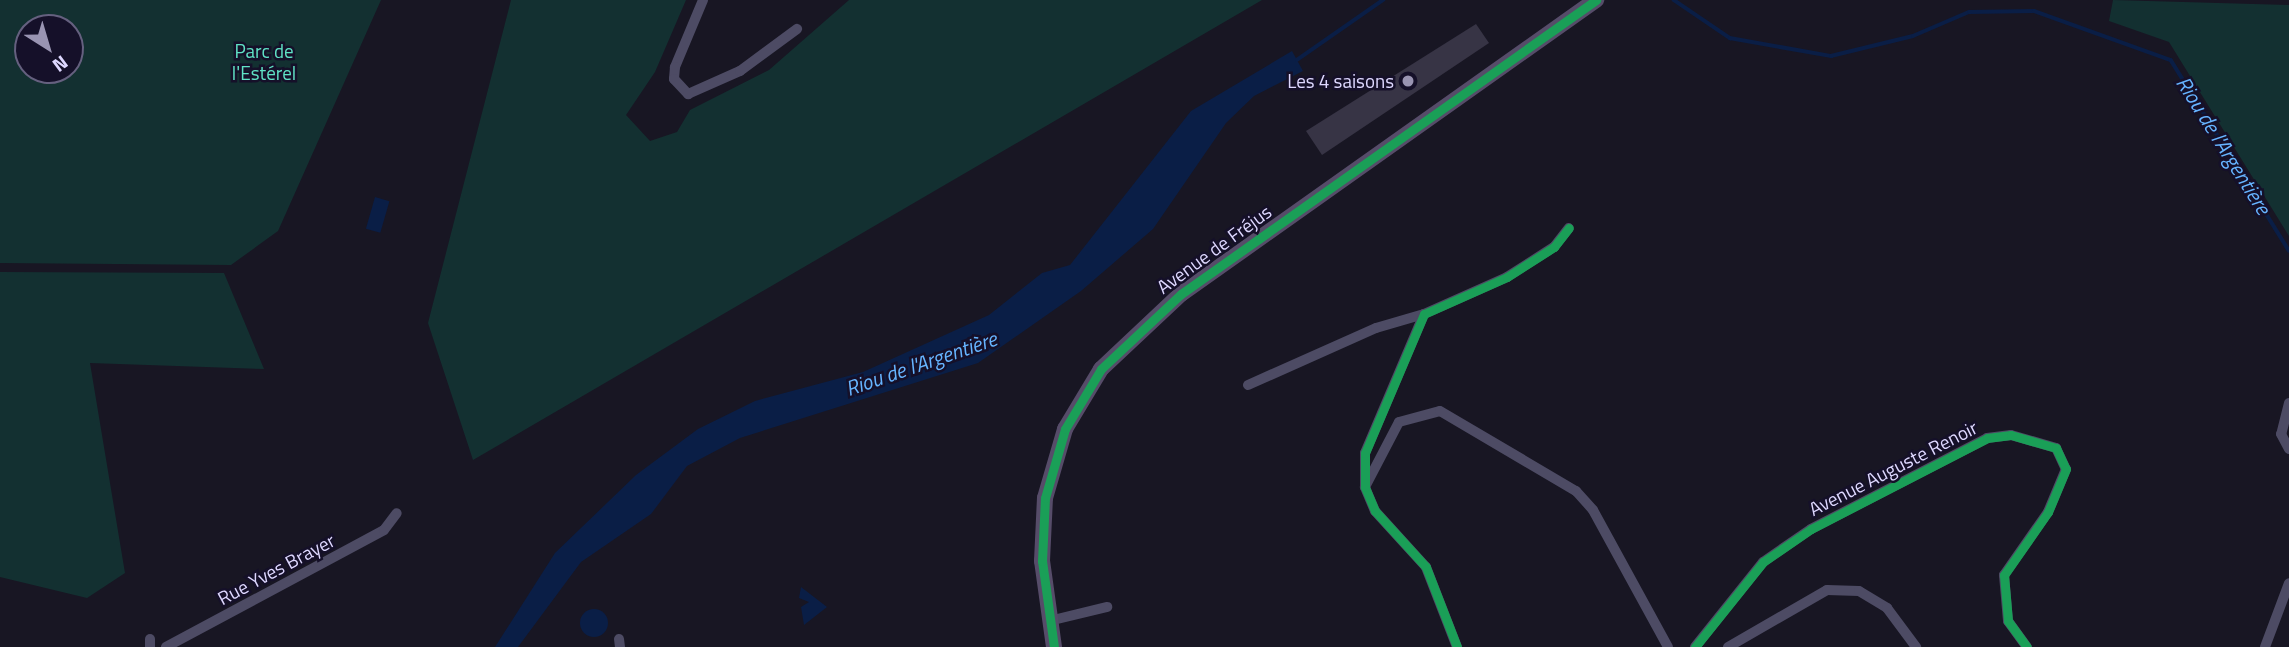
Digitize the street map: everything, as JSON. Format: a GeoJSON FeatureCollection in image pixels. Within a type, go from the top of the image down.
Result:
{"type":"FeatureCollection","features":[{"type":"Feature","properties":{"kind":"main road","name":"Avenue de Fréjus"},"geometry":{"type":"LineString","coordinates":[[1054,647],[1042,561],[1045,498],[1065,429],[1101,369],[1181,294],[1596,0]]}},
{"type":"Feature","properties":{"kind":"street"},"geometry":{"type":"LineString","coordinates":[[703,0],[675,67],[674,79],[688,94],[740,71],[797,29]]}},
{"type":"Feature","properties":{"kind":"street"},"geometry":{"type":"LineString","coordinates":[[1248,384],[1376,328],[1424,314],[1507,276],[1554,247],[1569,229]]}},
{"type":"Feature","properties":{"kind":"street"},"geometry":{"type":"LineString","coordinates":[[1424,314],[1365,453],[1365,487],[1385,525],[1426,566],[1457,647]]}},
{"type":"Feature","properties":{"kind":"street"},"geometry":{"type":"LineString","coordinates":[[2289,403],[2281,434],[2289,449]]}},
{"type":"Feature","properties":{"kind":"street"},"geometry":{"type":"LineString","coordinates":[[1365,487],[1399,422],[1440,411],[1576,491],[1593,510],[1668,647]]}},
{"type":"Feature","properties":{"kind":"street","name":"Avenue Auguste Renoir"},"geometry":{"type":"LineString","coordinates":[[1695,647],[1763,562],[1782,549],[1987,438],[2011,435],[2056,448],[2066,468],[2048,512],[2004,575],[2008,621],[2027,647]]}},
{"type":"Feature","properties":{"kind":"street","name":"Rue Yves Brayer"},"geometry":{"type":"LineString","coordinates":[[166,647],[383,530],[397,513]]}},
{"type":"Feature","properties":{"kind":"street"},"geometry":{"type":"LineString","coordinates":[[2265,647],[2289,583]]}},
{"type":"Feature","properties":{"kind":"street"},"geometry":{"type":"LineString","coordinates":[[1728,647],[1827,590],[1859,591],[1886,608],[1916,647]]}},
{"type":"Feature","properties":{"kind":"street"},"geometry":{"type":"LineString","coordinates":[[1049,621],[1107,607]]}},
{"type":"Feature","properties":{"kind":"green space","name":"Parc de l'Estérel"},"geometry":{"type":"Polygon","coordinates":[[[0,0],[381,0],[278,231],[231,265],[0,263],[0,0]]]}},
{"type":"Feature","properties":{"kind":"green space"},"geometry":{"type":"Polygon","coordinates":[[[511,0],[686,0],[655,72],[626,115],[650,141],[677,132],[690,110],[769,70],[849,0],[1262,0],[473,460],[428,323],[511,0]]]}},
{"type":"Feature","properties":{"kind":"green space"},"geometry":{"type":"Polygon","coordinates":[[[2113,0],[2289,5],[2289,236],[2169,42],[2109,21],[2113,0]]]}},
{"type":"Feature","properties":{"kind":"green space"},"geometry":{"type":"Polygon","coordinates":[[[0,272],[224,273],[264,369],[90,363],[125,573],[87,598],[0,577],[0,272]]]}},
{"type":"Feature","properties":{"kind":"water"},"geometry":{"type":"Polygon","coordinates":[[[1292,51],[1303,71],[1254,96],[1226,123],[1153,229],[1081,291],[978,363],[740,438],[687,466],[651,514],[581,562],[518,647],[495,647],[555,553],[636,475],[698,429],[755,401],[863,372],[989,315],[1042,273],[1070,265],[1191,111],[1292,51]]]}},
{"type":"Feature","properties":{"kind":"water"},"geometry":{"type":"Polygon","coordinates":[[[375,197],[389,201],[380,233],[366,229],[375,197]]]}},
{"type":"Feature","properties":{"kind":"water"},"geometry":{"type":"Polygon","coordinates":[[[801,587],[827,607],[804,625],[801,607],[809,602],[799,598],[801,587]]]}},
{"type":"Feature","properties":{"kind":"water"},"geometry":{"type":"Polygon","coordinates":[[[594,609],[604,613],[608,623],[604,633],[594,637],[584,633],[580,623],[584,613],[594,609]]]}},
{"type":"Feature","properties":{"kind":"building","name":"Les 4 saisons"},"geometry":{"type":"Polygon","coordinates":[[[1476,24],[1489,43],[1322,155],[1306,131],[1476,24]]]}},
{"type":"Feature","properties":{"kind":"waterway","name":"Riou de l'Argentière"},"geometry":{"type":"LineString","coordinates":[[1297,60],[1383,0]]}},
{"type":"Feature","properties":{"kind":"waterway","name":"Riou de l'Argentière"},"geometry":{"type":"LineString","coordinates":[[1674,0],[1730,38],[1831,56],[1913,36],[1969,12],[2034,11],[2171,60],[2289,250]]}},
{"type":"Feature","properties":{"kind":"cycle path"},"geometry":{"type":"LineString","coordinates":[[1054,647],[1042,561],[1045,498],[1065,429],[1101,369],[1181,294],[1596,0]]}},
{"type":"Feature","properties":{"kind":"cycle path"},"geometry":{"type":"LineString","coordinates":[[1457,647],[1426,567],[1375,511],[1365,487],[1365,453],[1424,314],[1507,277],[1554,247],[1569,228]]}},
{"type":"Feature","properties":{"kind":"cycle path"},"geometry":{"type":"LineString","coordinates":[[1695,647],[1763,562],[1811,529],[1987,438],[2011,435],[2056,448],[2066,469],[2048,512],[2004,575],[2008,621],[2027,647]]}},
{"type":"Feature","properties":{"kind":"place","name":"Les 4 saisons"},"geometry":{"type":"Point","coordinates":[1408,81]}}]}
